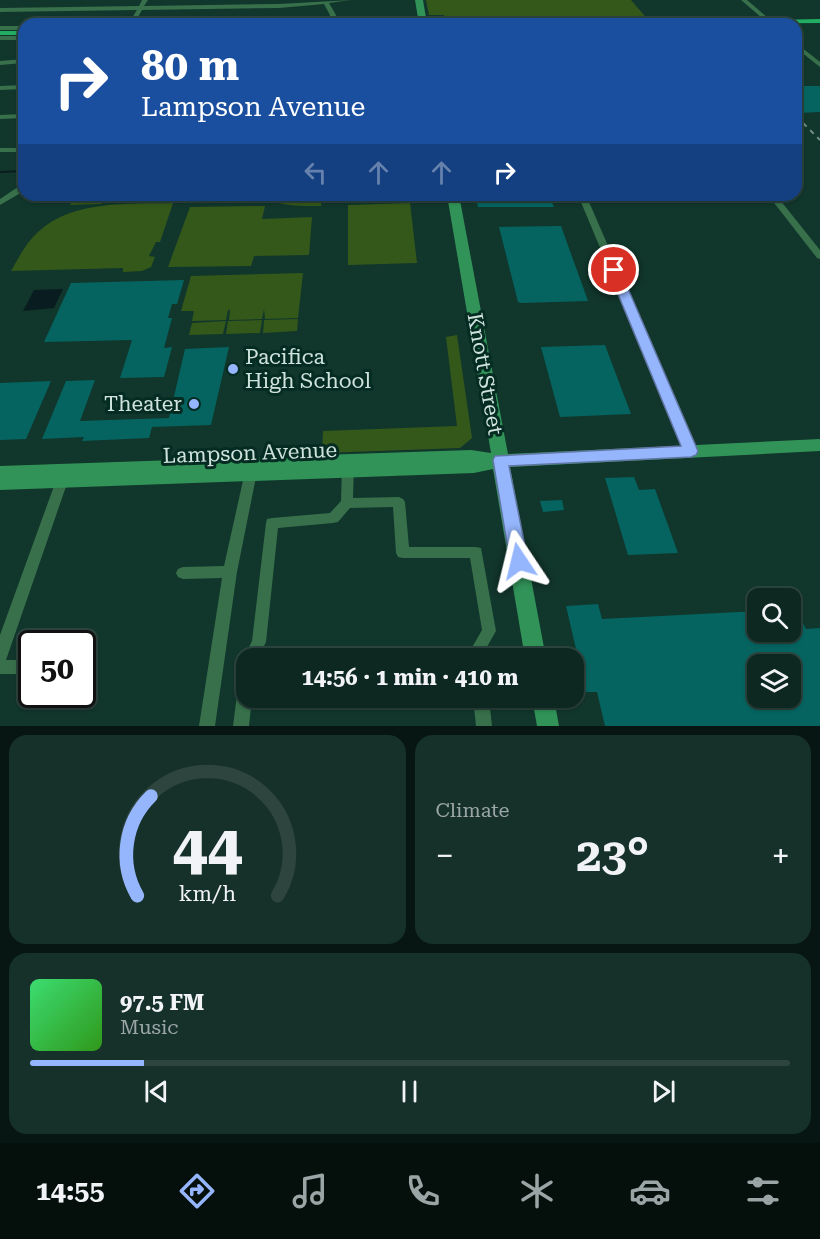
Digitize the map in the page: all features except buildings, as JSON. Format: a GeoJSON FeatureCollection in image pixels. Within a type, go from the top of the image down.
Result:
{"type":"FeatureCollection","features":[{"type":"Feature","properties":{"kind":"main road"},"geometry":{"type":"LineString","coordinates":[[419,0],[422,18]]}},
{"type":"Feature","properties":{"kind":"main road"},"geometry":{"type":"LineString","coordinates":[[802,22],[820,21]]}},
{"type":"Feature","properties":{"kind":"main road"},"geometry":{"type":"LineString","coordinates":[[0,33],[18,33]]}},
{"type":"Feature","properties":{"kind":"main road","name":"Knott Street"},"geometry":{"type":"LineString","coordinates":[[454,201],[534,648]]}},
{"type":"Feature","properties":{"kind":"main road","name":"Lampson Avenue"},"geometry":{"type":"LineString","coordinates":[[0,472],[64,475],[347,466],[474,467],[501,460],[820,445]]}},
{"type":"Feature","properties":{"kind":"main road","name":"Lampson Avenue"},"geometry":{"type":"LineString","coordinates":[[0,483],[64,475]]}},
{"type":"Feature","properties":{"kind":"main road"},"geometry":{"type":"LineString","coordinates":[[545,708],[548,726]]}},
{"type":"Feature","properties":{"kind":"street"},"geometry":{"type":"LineString","coordinates":[[32,10],[41,0]]}},
{"type":"Feature","properties":{"kind":"street"},"geometry":{"type":"LineString","coordinates":[[86,9],[93,0]]}},
{"type":"Feature","properties":{"kind":"street"},"geometry":{"type":"LineString","coordinates":[[134,18],[145,0]]}},
{"type":"Feature","properties":{"kind":"street"},"geometry":{"type":"LineString","coordinates":[[194,7],[198,0]]}},
{"type":"Feature","properties":{"kind":"street"},"geometry":{"type":"LineString","coordinates":[[0,10],[279,6],[348,0]]}},
{"type":"Feature","properties":{"kind":"street"},"geometry":{"type":"LineString","coordinates":[[744,0],[765,18]]}},
{"type":"Feature","properties":{"kind":"street"},"geometry":{"type":"LineString","coordinates":[[326,2],[333,18]]}},
{"type":"Feature","properties":{"kind":"street"},"geometry":{"type":"LineString","coordinates":[[0,28],[18,27]]}},
{"type":"Feature","properties":{"kind":"street"},"geometry":{"type":"LineString","coordinates":[[0,38],[18,38]]}},
{"type":"Feature","properties":{"kind":"street"},"geometry":{"type":"LineString","coordinates":[[802,50],[820,64]]}},
{"type":"Feature","properties":{"kind":"street"},"geometry":{"type":"LineString","coordinates":[[0,63],[18,62]]}},
{"type":"Feature","properties":{"kind":"street"},"geometry":{"type":"LineString","coordinates":[[0,87],[18,87]]}},
{"type":"Feature","properties":{"kind":"street"},"geometry":{"type":"LineString","coordinates":[[0,117],[18,116]]}},
{"type":"Feature","properties":{"kind":"street"},"geometry":{"type":"LineString","coordinates":[[0,150],[18,150]]}},
{"type":"Feature","properties":{"kind":"street"},"geometry":{"type":"LineString","coordinates":[[0,203],[18,191]]}},
{"type":"Feature","properties":{"kind":"street"},"geometry":{"type":"LineString","coordinates":[[585,201],[691,451]]}},
{"type":"Feature","properties":{"kind":"street"},"geometry":{"type":"LineString","coordinates":[[776,201],[820,256]]}},
{"type":"Feature","properties":{"kind":"street"},"geometry":{"type":"LineString","coordinates":[[256,648],[259,642],[272,523],[333,518],[347,503],[347,466]]}},
{"type":"Feature","properties":{"kind":"street"},"geometry":{"type":"LineString","coordinates":[[207,726],[230,572],[251,470]]}},
{"type":"Feature","properties":{"kind":"street"},"geometry":{"type":"LineString","coordinates":[[0,656],[64,475]]}},
{"type":"Feature","properties":{"kind":"street"},"geometry":{"type":"LineString","coordinates":[[347,503],[399,501],[403,553],[476,552],[489,631],[479,648]]}},
{"type":"Feature","properties":{"kind":"street"},"geometry":{"type":"LineString","coordinates":[[183,573],[230,572]]}},
{"type":"Feature","properties":{"kind":"street"},"geometry":{"type":"LineString","coordinates":[[0,667],[18,667]]}},
{"type":"Feature","properties":{"kind":"street"},"geometry":{"type":"LineString","coordinates":[[241,726],[243,708]]}},
{"type":"Feature","properties":{"kind":"street"},"geometry":{"type":"LineString","coordinates":[[482,708],[484,726]]}},
{"type":"Feature","properties":{"kind":"green space"},"geometry":{"type":"Polygon","coordinates":[[[426,0],[631,0],[646,18],[445,18],[444,15],[429,15],[426,0]]]}},
{"type":"Feature","properties":{"kind":"green space"},"geometry":{"type":"Polygon","coordinates":[[[72,201],[109,201],[100,204],[70,205],[72,201]]]}},
{"type":"Feature","properties":{"kind":"green space"},"geometry":{"type":"Polygon","coordinates":[[[272,201],[321,201],[321,206],[297,206],[272,201]]]}},
{"type":"Feature","properties":{"kind":"green space"},"geometry":{"type":"Polygon","coordinates":[[[173,203],[160,242],[156,242],[149,256],[155,257],[151,267],[142,271],[123,272],[123,268],[11,271],[34,236],[67,214],[120,204],[173,203]]]}},
{"type":"Feature","properties":{"kind":"green space"},"geometry":{"type":"Polygon","coordinates":[[[410,203],[417,263],[348,265],[348,205],[410,203]]]}},
{"type":"Feature","properties":{"kind":"green space"},"geometry":{"type":"Polygon","coordinates":[[[265,206],[262,219],[312,217],[309,255],[254,256],[251,266],[168,267],[190,207],[265,206]]]}},
{"type":"Feature","properties":{"kind":"green space"},"geometry":{"type":"Polygon","coordinates":[[[303,273],[298,318],[265,319],[264,309],[262,319],[229,320],[230,310],[228,310],[226,320],[192,321],[194,311],[181,311],[191,276],[303,273]]]}},
{"type":"Feature","properties":{"kind":"green space"},"geometry":{"type":"Polygon","coordinates":[[[298,319],[297,331],[263,333],[264,320],[298,319]]]}},
{"type":"Feature","properties":{"kind":"green space"},"geometry":{"type":"Polygon","coordinates":[[[262,320],[260,333],[226,334],[228,321],[262,320]]]}},
{"type":"Feature","properties":{"kind":"green space"},"geometry":{"type":"Polygon","coordinates":[[[226,321],[223,334],[189,335],[192,323],[226,321]]]}},
{"type":"Feature","properties":{"kind":"green space"},"geometry":{"type":"Polygon","coordinates":[[[457,335],[472,438],[460,448],[322,453],[323,431],[457,426],[446,337],[457,335]]]}},
{"type":"Feature","properties":{"kind":"shaded area"},"geometry":{"type":"Polygon","coordinates":[[[63,289],[54,308],[23,311],[34,290],[63,289]]]}},
{"type":"Feature","properties":{"kind":"waterway"},"geometry":{"type":"LineString","coordinates":[[0,172],[18,171]]}},
{"type":"Feature","properties":{"kind":"railway"},"geometry":{"type":"LineString","coordinates":[[802,122],[820,140]]}},
{"type":"Feature","properties":{"kind":"place","name":"Pacifica High School"},"geometry":{"type":"Point","coordinates":[233,369]}},
{"type":"Feature","properties":{"kind":"place","name":"Theater"},"geometry":{"type":"Point","coordinates":[194,404]}},
{"type":"Feature","properties":{"kind":"route"},"geometry":{"type":"LineString","coordinates":[[519,561],[501,460],[691,451],[614,270]]}}]}
